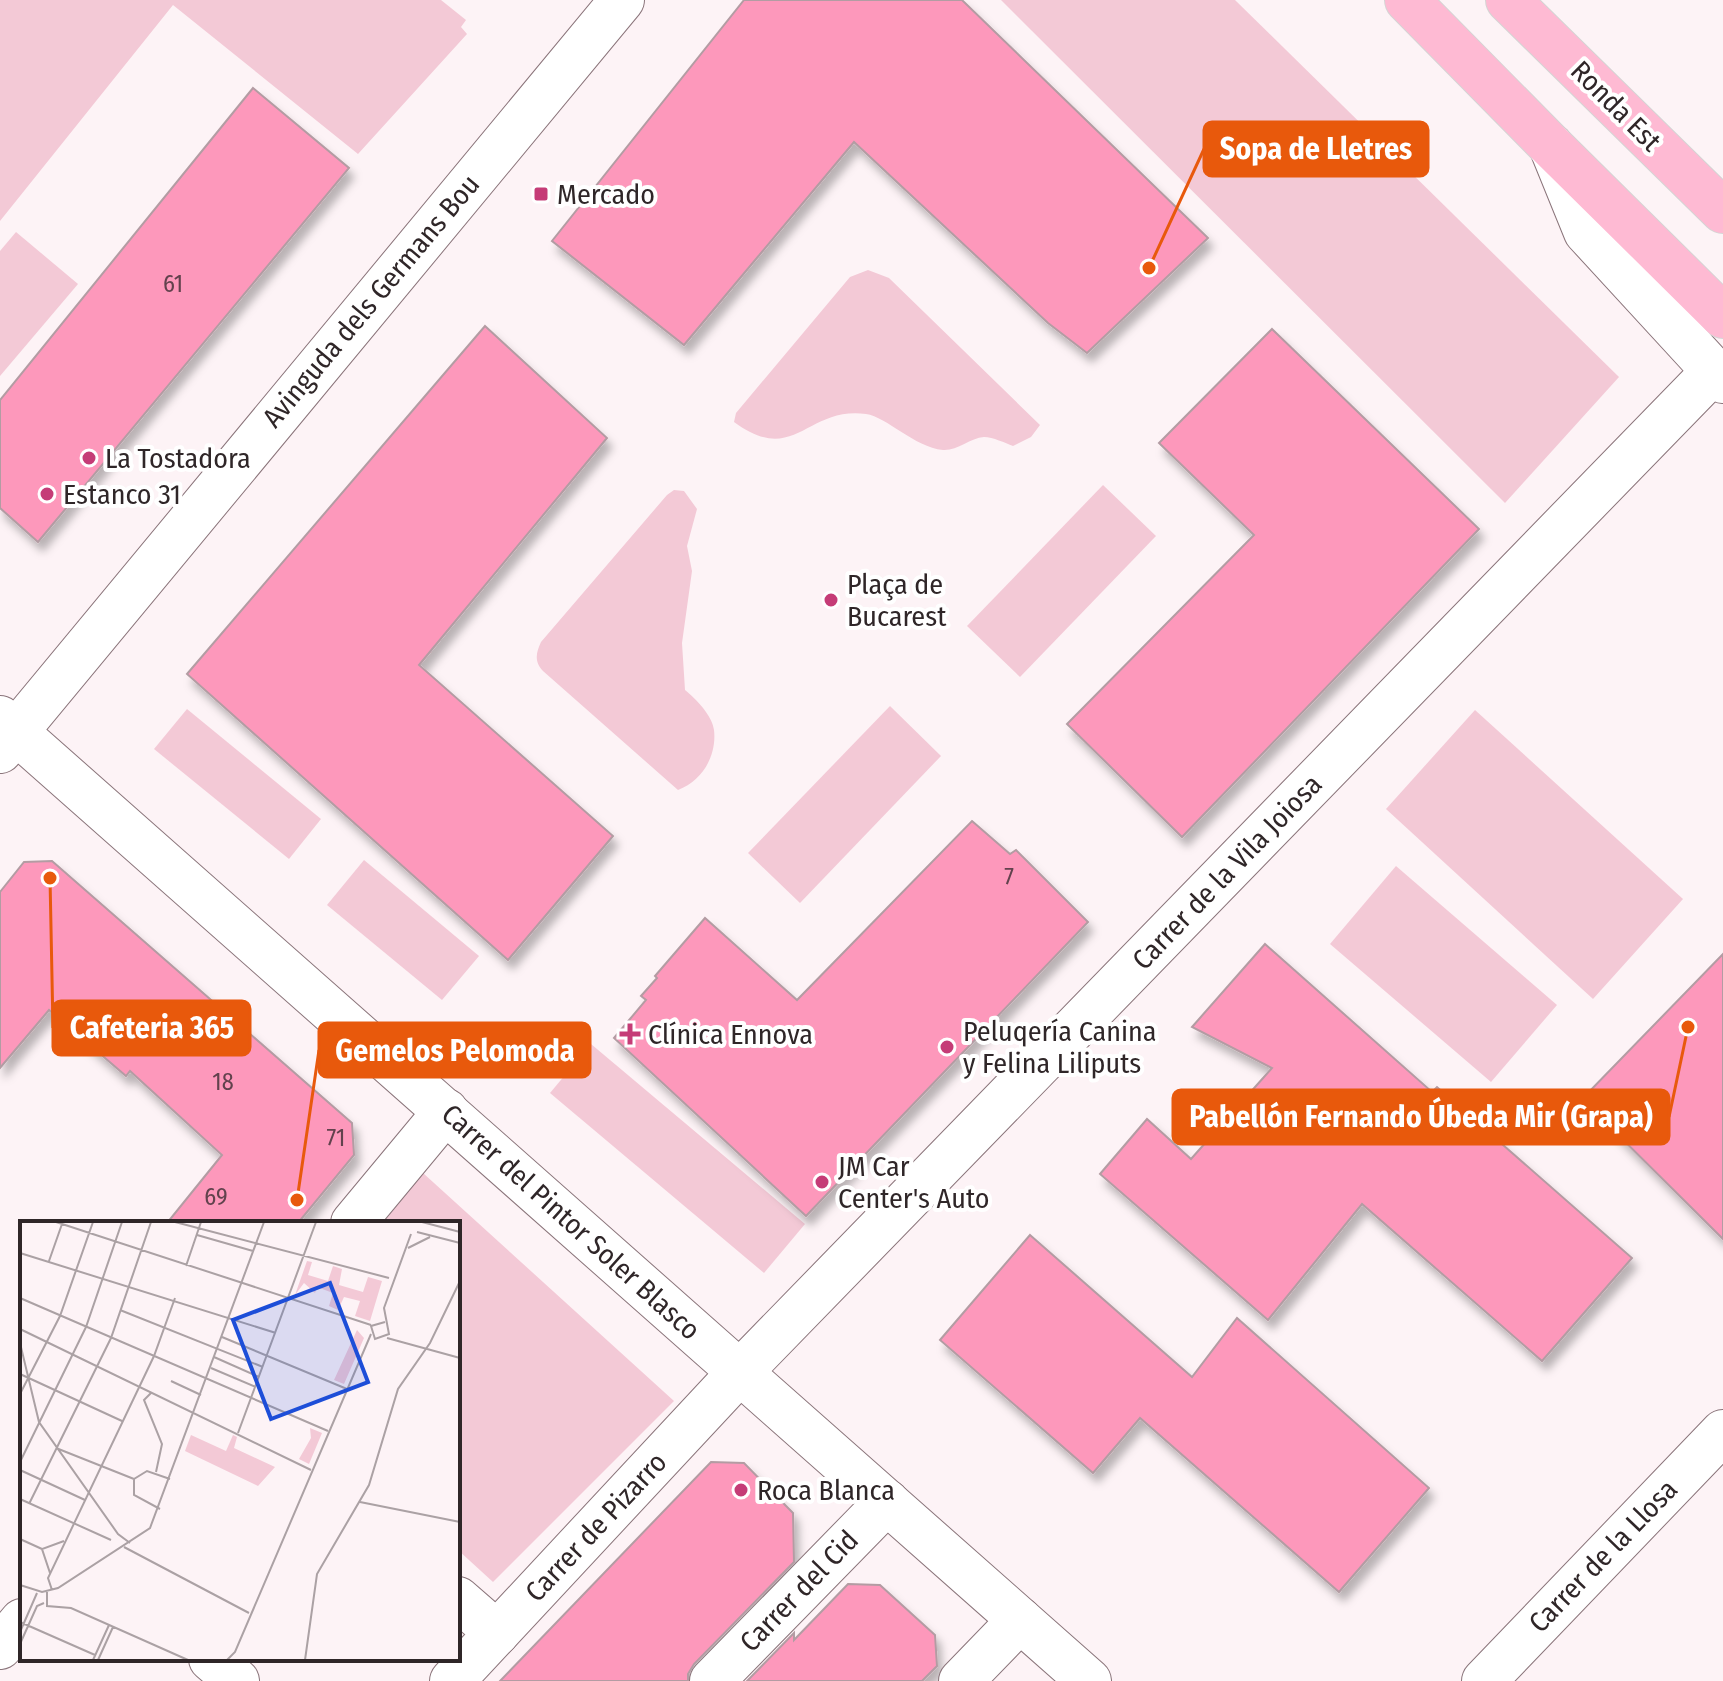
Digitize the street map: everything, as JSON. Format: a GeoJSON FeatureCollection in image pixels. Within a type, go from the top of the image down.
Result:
{"type":"FeatureCollection","features":[{"type":"Feature","properties":{"kind":"main road"},"geometry":{"type":"LineString","coordinates":[[1407,0],[1723,316]]}},
{"type":"Feature","properties":{"kind":"main road","name":"Ronda Est"},"geometry":{"type":"LineString","coordinates":[[1508,0],[1723,211]]}},
{"type":"Feature","properties":{"kind":"street","name":"Avinguda dels Germans Bou"},"geometry":{"type":"LineString","coordinates":[[5,734],[622,0]]}},
{"type":"Feature","properties":{"kind":"street"},"geometry":{"type":"LineString","coordinates":[[1551,146],[1586,232],[1718,376]]}},
{"type":"Feature","properties":{"kind":"street","name":"Carrer de la Vila Joiosa"},"geometry":{"type":"LineString","coordinates":[[740,1372],[1718,376]]}},
{"type":"Feature","properties":{"kind":"street","name":"Carrer del Pintor Soler Blasco"},"geometry":{"type":"LineString","coordinates":[[5,734],[446,1111],[1089,1681]]}},
{"type":"Feature","properties":{"kind":"street"},"geometry":{"type":"LineString","coordinates":[[355,1221],[446,1111]]}},
{"type":"Feature","properties":{"kind":"street","name":"Carrer de Pizarro"},"geometry":{"type":"LineString","coordinates":[[452,1681],[740,1372]]}},
{"type":"Feature","properties":{"kind":"street","name":"Carrer de la Llosa"},"geometry":{"type":"LineString","coordinates":[[1484,1681],[1723,1432]]}},
{"type":"Feature","properties":{"kind":"street","name":"Carrer del Cid"},"geometry":{"type":"LineString","coordinates":[[712,1681],[887,1502]]}},
{"type":"Feature","properties":{"kind":"street"},"geometry":{"type":"LineString","coordinates":[[460,1601],[497,1633]]}},
{"type":"Feature","properties":{"kind":"street"},"geometry":{"type":"LineString","coordinates":[[961,1681],[1020,1620]]}},
{"type":"Feature","properties":{"kind":"street"},"geometry":{"type":"LineString","coordinates":[[0,1647],[20,1623]]}},
{"type":"Feature","properties":{"kind":"street"},"geometry":{"type":"LineString","coordinates":[[213,1661],[237,1681]]}},
{"type":"Feature","properties":{"kind":"shaded area"},"geometry":{"type":"Polygon","coordinates":[[[0,0],[441,0],[466,20],[461,27],[467,34],[358,154],[173,5],[0,221],[0,0]]]}},
{"type":"Feature","properties":{"kind":"shaded area"},"geometry":{"type":"Polygon","coordinates":[[[1001,0],[1235,0],[1619,377],[1505,503],[1001,0]]]}},
{"type":"Feature","properties":{"kind":"shaded area"},"geometry":{"type":"Polygon","coordinates":[[[16,232],[78,284],[0,376],[0,251],[16,232]]]}},
{"type":"Feature","properties":{"kind":"shaded area"},"geometry":{"type":"Polygon","coordinates":[[[868,270],[889,278],[1040,425],[1031,437],[1013,446],[984,437],[943,450],[922,444],[883,420],[866,414],[829,418],[787,437],[772,439],[734,422],[736,413],[850,277],[868,270]]]}},
{"type":"Feature","properties":{"kind":"shaded area"},"geometry":{"type":"Polygon","coordinates":[[[1103,485],[1156,536],[1020,677],[967,626],[1103,485]]]}},
{"type":"Feature","properties":{"kind":"shaded area"},"geometry":{"type":"Polygon","coordinates":[[[674,490],[684,491],[697,509],[687,546],[692,571],[682,643],[685,690],[710,719],[714,730],[713,749],[706,766],[687,786],[678,790],[543,671],[537,657],[541,642],[674,490]]]}},
{"type":"Feature","properties":{"kind":"shaded area"},"geometry":{"type":"Polygon","coordinates":[[[890,706],[941,756],[800,903],[748,853],[890,706]]]}},
{"type":"Feature","properties":{"kind":"shaded area"},"geometry":{"type":"Polygon","coordinates":[[[187,709],[321,819],[289,859],[154,749],[187,709]]]}},
{"type":"Feature","properties":{"kind":"shaded area"},"geometry":{"type":"Polygon","coordinates":[[[1475,710],[1683,899],[1593,999],[1386,809],[1475,710]]]}},
{"type":"Feature","properties":{"kind":"shaded area"},"geometry":{"type":"Polygon","coordinates":[[[364,860],[479,956],[442,1000],[327,905],[364,860]]]}},
{"type":"Feature","properties":{"kind":"shaded area"},"geometry":{"type":"Polygon","coordinates":[[[1396,866],[1557,1005],[1491,1082],[1330,944],[1396,866]]]}},
{"type":"Feature","properties":{"kind":"shaded area"},"geometry":{"type":"Polygon","coordinates":[[[591,1044],[805,1224],[764,1273],[550,1093],[591,1044]]]}},
{"type":"Feature","properties":{"kind":"shaded area"},"geometry":{"type":"Polygon","coordinates":[[[423,1173],[674,1401],[493,1582],[460,1552],[460,1221],[385,1221],[423,1173]]]}},
{"type":"Feature","properties":{"kind":"building"},"geometry":{"type":"Polygon","coordinates":[[[744,0],[962,0],[1208,238],[1087,353],[1048,323],[854,142],[684,345],[552,241],[744,0]]]}},
{"type":"Feature","properties":{"kind":"building"},"geometry":{"type":"Polygon","coordinates":[[[253,88],[349,168],[38,542],[0,508],[0,400],[253,88]]]}},
{"type":"Feature","properties":{"kind":"building"},"geometry":{"type":"Polygon","coordinates":[[[485,326],[607,438],[419,665],[613,836],[508,960],[187,674],[485,326]]]}},
{"type":"Feature","properties":{"kind":"building"},"geometry":{"type":"Polygon","coordinates":[[[1272,329],[1479,529],[1182,837],[1067,724],[1254,535],[1159,443],[1272,329]]]}},
{"type":"Feature","properties":{"kind":"building"},"geometry":{"type":"Polygon","coordinates":[[[972,821],[1010,854],[1016,850],[1088,922],[806,1216],[614,1038],[646,1000],[641,996],[657,978],[655,976],[705,918],[797,1000],[972,821]]]}},
{"type":"Feature","properties":{"kind":"building"},"geometry":{"type":"Polygon","coordinates":[[[52,861],[352,1123],[354,1155],[300,1221],[169,1221],[222,1155],[130,1071],[126,1076],[49,1010],[0,1068],[0,892],[24,862],[52,861]]]}},
{"type":"Feature","properties":{"kind":"building"},"geometry":{"type":"Polygon","coordinates":[[[1265,944],[1432,1092],[1437,1087],[1632,1258],[1542,1361],[1362,1204],[1268,1320],[1100,1174],[1147,1119],[1191,1159],[1272,1068],[1192,1027],[1265,944]]]}},
{"type":"Feature","properties":{"kind":"building"},"geometry":{"type":"Polygon","coordinates":[[[1723,954],[1723,1239],[1582,1099],[1723,954]]]}},
{"type":"Feature","properties":{"kind":"building"},"geometry":{"type":"Polygon","coordinates":[[[1030,1235],[1192,1377],[1237,1318],[1429,1488],[1339,1592],[1140,1418],[1093,1473],[940,1340],[1030,1235]]]}},
{"type":"Feature","properties":{"kind":"building"},"geometry":{"type":"Polygon","coordinates":[[[711,1462],[744,1463],[793,1513],[794,1562],[694,1664],[688,1681],[500,1681],[711,1462]]]}},
{"type":"Feature","properties":{"kind":"building"},"geometry":{"type":"Polygon","coordinates":[[[848,1584],[880,1585],[935,1635],[937,1666],[922,1681],[747,1681],[794,1633],[794,1640],[848,1584]]]}},
{"type":"Feature","properties":{"kind":"place","name":"Mercado"},"geometry":{"type":"Point","coordinates":[541,194]}},
{"type":"Feature","properties":{"kind":"place","name":"Sopa de Lletres"},"geometry":{"type":"Point","coordinates":[1149,268]}},
{"type":"Feature","properties":{"kind":"place","name":"La Tostadora"},"geometry":{"type":"Point","coordinates":[89,458]}},
{"type":"Feature","properties":{"kind":"place","name":"Estanco 31"},"geometry":{"type":"Point","coordinates":[47,494]}},
{"type":"Feature","properties":{"kind":"place","name":"Plaça de Bucarest"},"geometry":{"type":"Point","coordinates":[831,600]}},
{"type":"Feature","properties":{"kind":"place","name":"Cafeteria 365"},"geometry":{"type":"Point","coordinates":[50,878]}},
{"type":"Feature","properties":{"kind":"place","name":"Pabellón Fernando Úbeda Mir (Grapa)"},"geometry":{"type":"Point","coordinates":[1688,1027]}},
{"type":"Feature","properties":{"kind":"place","name":"Clínica Ennova"},"geometry":{"type":"Point","coordinates":[630,1034]}},
{"type":"Feature","properties":{"kind":"place","name":"Peluqería Canina y Felina Liliputs"},"geometry":{"type":"Point","coordinates":[947,1047]}},
{"type":"Feature","properties":{"kind":"place","name":"JM Car Center's Auto"},"geometry":{"type":"Point","coordinates":[822,1182]}},
{"type":"Feature","properties":{"kind":"place","name":"Gemelos Pelomoda"},"geometry":{"type":"Point","coordinates":[297,1200]}},
{"type":"Feature","properties":{"kind":"place","name":"Roca Blanca"},"geometry":{"type":"Point","coordinates":[741,1490]}}]}
